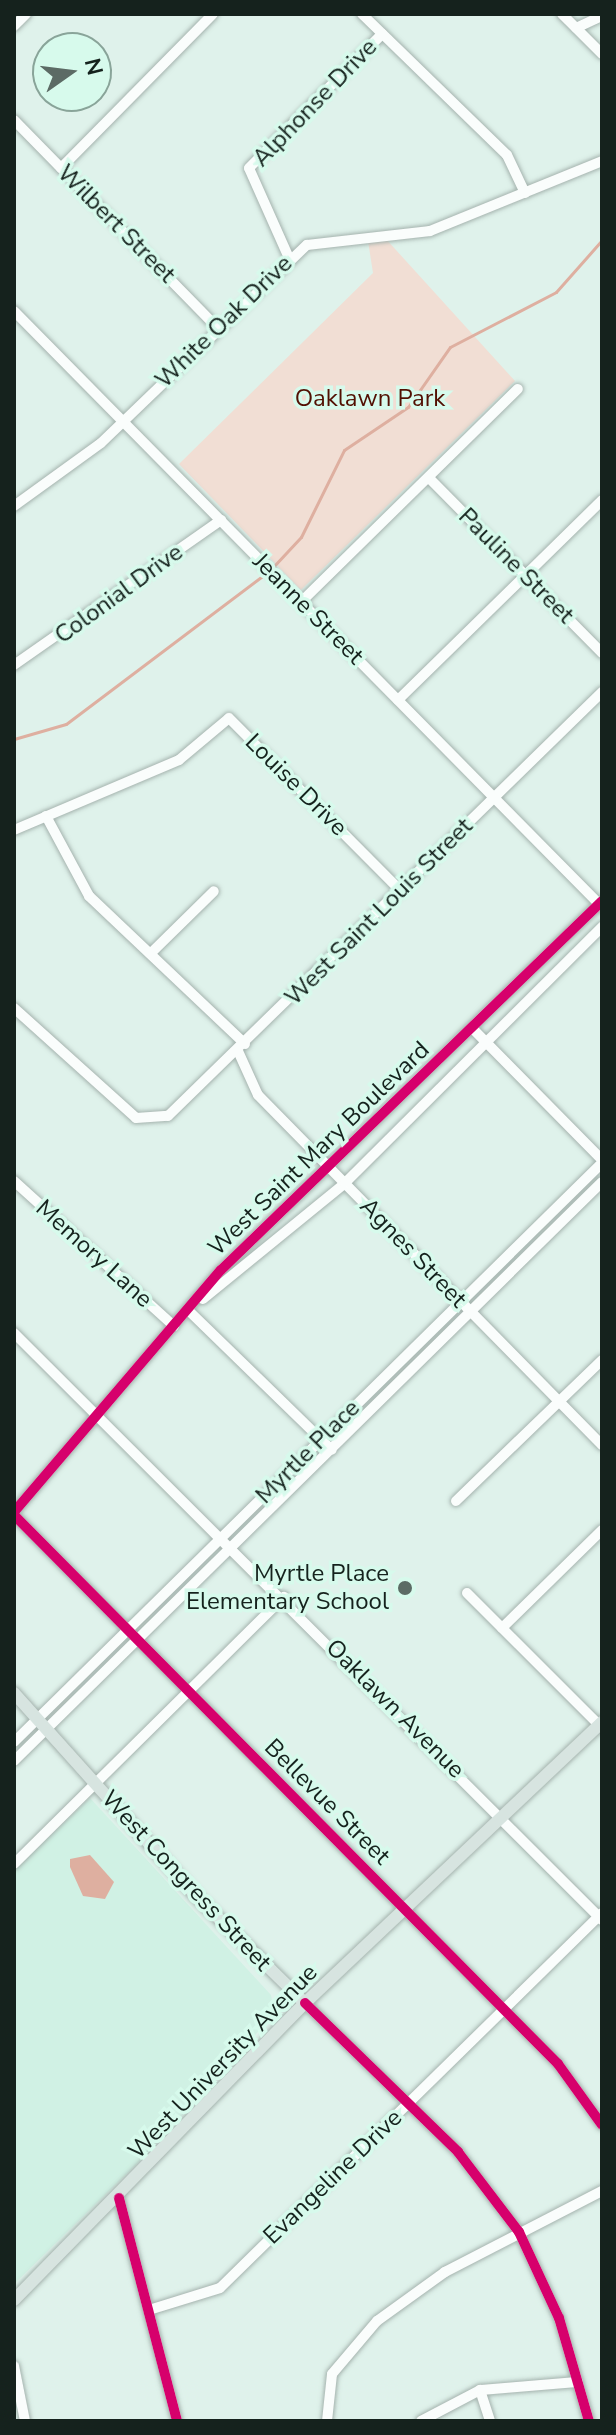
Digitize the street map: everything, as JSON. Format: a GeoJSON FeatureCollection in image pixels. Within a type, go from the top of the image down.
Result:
{"type":"FeatureCollection","features":[{"type":"Feature","properties":{"kind":"main road","name":"West Congress Street"},"geometry":{"type":"LineString","coordinates":[[14,1693],[94,1784],[305,2003]]}},
{"type":"Feature","properties":{"kind":"main road","name":"West University Avenue"},"geometry":{"type":"LineString","coordinates":[[14,2300],[119,2198],[305,2003],[407,1911],[601,1725]]}},
{"type":"Feature","properties":{"kind":"street"},"geometry":{"type":"LineString","coordinates":[[14,26],[26,14]]}},
{"type":"Feature","properties":{"kind":"street"},"geometry":{"type":"LineString","coordinates":[[61,168],[213,14]]}},
{"type":"Feature","properties":{"kind":"street"},"geometry":{"type":"LineString","coordinates":[[362,14],[507,155],[525,193]]}},
{"type":"Feature","properties":{"kind":"street"},"geometry":{"type":"LineString","coordinates":[[562,14],[602,54]]}},
{"type":"Feature","properties":{"kind":"street"},"geometry":{"type":"LineString","coordinates":[[576,28],[602,16]]}},
{"type":"Feature","properties":{"kind":"street","name":"Alphonse Drive"},"geometry":{"type":"LineString","coordinates":[[289,258],[249,168],[382,34]]}},
{"type":"Feature","properties":{"kind":"street","name":"Wilbert Street"},"geometry":{"type":"LineString","coordinates":[[14,120],[218,328]]}},
{"type":"Feature","properties":{"kind":"street","name":"White Oak Drive"},"geometry":{"type":"LineString","coordinates":[[15,504],[123,421],[289,258],[333,237],[420,234],[602,161]]}},
{"type":"Feature","properties":{"kind":"street","name":"Jeanne Street"},"geometry":{"type":"LineString","coordinates":[[14,311],[601,904]]}},
{"type":"Feature","properties":{"kind":"street"},"geometry":{"type":"LineString","coordinates":[[301,602],[430,479],[518,389]]}},
{"type":"Feature","properties":{"kind":"street","name":"Pauline Street"},"geometry":{"type":"LineString","coordinates":[[430,479],[602,653]]}},
{"type":"Feature","properties":{"kind":"street"},"geometry":{"type":"LineString","coordinates":[[398,700],[602,500]]}},
{"type":"Feature","properties":{"kind":"street","name":"Colonial Drive"},"geometry":{"type":"LineString","coordinates":[[14,665],[221,520]]}},
{"type":"Feature","properties":{"kind":"street","name":"West Saint Louis Street"},"geometry":{"type":"LineString","coordinates":[[14,1008],[131,1114],[150,1122],[180,1107],[602,692]]}},
{"type":"Feature","properties":{"kind":"street","name":"Louise Drive"},"geometry":{"type":"LineString","coordinates":[[14,830],[179,760],[229,718],[400,890]]}},
{"type":"Feature","properties":{"kind":"street","name":"Agnes Street"},"geometry":{"type":"LineString","coordinates":[[46,816],[77,882],[151,953],[242,1048],[258,1095],[602,1445]]}},
{"type":"Feature","properties":{"kind":"street"},"geometry":{"type":"LineString","coordinates":[[151,953],[214,891]]}},
{"type":"Feature","properties":{"kind":"street","name":"West Saint Mary Boulevard"},"geometry":{"type":"LineString","coordinates":[[189,1311],[221,1270],[601,904]]}},
{"type":"Feature","properties":{"kind":"street","name":"West Saint Mary Boulevard"},"geometry":{"type":"LineString","coordinates":[[14,1513],[189,1311],[345,1183],[488,1044],[602,927]]}},
{"type":"Feature","properties":{"kind":"street"},"geometry":{"type":"LineString","coordinates":[[473,1029],[602,1161]]}},
{"type":"Feature","properties":{"kind":"street","name":"Myrtle Place"},"geometry":{"type":"LineString","coordinates":[[14,1761],[41,1726],[128,1630],[602,1161]]}},
{"type":"Feature","properties":{"kind":"street","name":"Memory Lane"},"geometry":{"type":"LineString","coordinates":[[14,1181],[174,1326]]}},
{"type":"Feature","properties":{"kind":"street","name":"Myrtle Place"},"geometry":{"type":"LineString","coordinates":[[14,1742],[41,1726],[138,1639],[602,1182]]}},
{"type":"Feature","properties":{"kind":"street"},"geometry":{"type":"LineString","coordinates":[[189,1311],[332,1450]]}},
{"type":"Feature","properties":{"kind":"street","name":"Oaklawn Avenue"},"geometry":{"type":"LineString","coordinates":[[14,1333],[101,1413],[601,1916]]}},
{"type":"Feature","properties":{"kind":"street"},"geometry":{"type":"LineString","coordinates":[[456,1501],[602,1360]]}},
{"type":"Feature","properties":{"kind":"street","name":"Bellevue Street"},"geometry":{"type":"LineString","coordinates":[[14,1513],[503,2008],[602,2125]]}},
{"type":"Feature","properties":{"kind":"street"},"geometry":{"type":"LineString","coordinates":[[502,1628],[602,1530]]}},
{"type":"Feature","properties":{"kind":"street"},"geometry":{"type":"LineString","coordinates":[[467,1593],[601,1725]]}},
{"type":"Feature","properties":{"kind":"street"},"geometry":{"type":"LineString","coordinates":[[14,1864],[284,1597]]}},
{"type":"Feature","properties":{"kind":"street","name":"Evangeline Drive"},"geometry":{"type":"LineString","coordinates":[[149,2310],[220,2288],[503,2008],[601,1916]]}},
{"type":"Feature","properties":{"kind":"street","name":"West Congress Street"},"geometry":{"type":"LineString","coordinates":[[305,2003],[477,2173],[519,2232],[550,2293],[588,2420]]}},
{"type":"Feature","properties":{"kind":"street"},"geometry":{"type":"LineString","coordinates":[[327,2421],[332,2374],[377,2321],[519,2232],[602,2191]]}},
{"type":"Feature","properties":{"kind":"street"},"geometry":{"type":"LineString","coordinates":[[119,2198],[177,2421]]}},
{"type":"Feature","properties":{"kind":"street"},"geometry":{"type":"LineString","coordinates":[[14,2366],[25,2421]]}},
{"type":"Feature","properties":{"kind":"street"},"geometry":{"type":"LineString","coordinates":[[421,2421],[480,2390],[578,2382]]}},
{"type":"Feature","properties":{"kind":"street"},"geometry":{"type":"LineString","coordinates":[[480,2390],[490,2421]]}},
{"type":"Feature","properties":{"kind":"street"},"geometry":{"type":"LineString","coordinates":[[588,2420],[602,2415]]}},
{"type":"Feature","properties":{"kind":"shaded area"},"geometry":{"type":"Polygon","coordinates":[[[90,1798],[271,1995],[274,2014],[151,2150],[14,2284],[14,1870],[90,1798]]]}},
{"type":"Feature","properties":{"kind":"shaded area"},"geometry":{"type":"Polygon","coordinates":[[[90,1855],[114,1882],[105,1899],[83,1896],[70,1867],[70,1859],[90,1855]]]}},
{"type":"Feature","properties":{"kind":"green space","name":"Oaklawn Park"},"geometry":{"type":"Polygon","coordinates":[[[386,239],[515,381],[301,590],[179,464],[373,273],[368,241],[386,239]]]}},
{"type":"Feature","properties":{"kind":"waterway"},"geometry":{"type":"LineString","coordinates":[[273,567],[301,537],[344,450],[408,407],[450,347],[556,292],[602,240]]}},
{"type":"Feature","properties":{"kind":"waterway"},"geometry":{"type":"LineString","coordinates":[[14,739],[66,724],[268,572]]}},
{"type":"Feature","properties":{"kind":"cycle path"},"geometry":{"type":"LineString","coordinates":[[14,1512],[221,1270],[602,901]]}},
{"type":"Feature","properties":{"kind":"cycle path"},"geometry":{"type":"LineString","coordinates":[[14,1515],[558,2064],[602,2125]]}},
{"type":"Feature","properties":{"kind":"cycle path"},"geometry":{"type":"LineString","coordinates":[[305,2003],[458,2152],[519,2232],[559,2318],[589,2421]]}},
{"type":"Feature","properties":{"kind":"cycle path"},"geometry":{"type":"LineString","coordinates":[[119,2198],[177,2421]]}},
{"type":"Feature","properties":{"kind":"place","name":"Myrtle Place Elementary School"},"geometry":{"type":"Point","coordinates":[405,1588]}}]}
